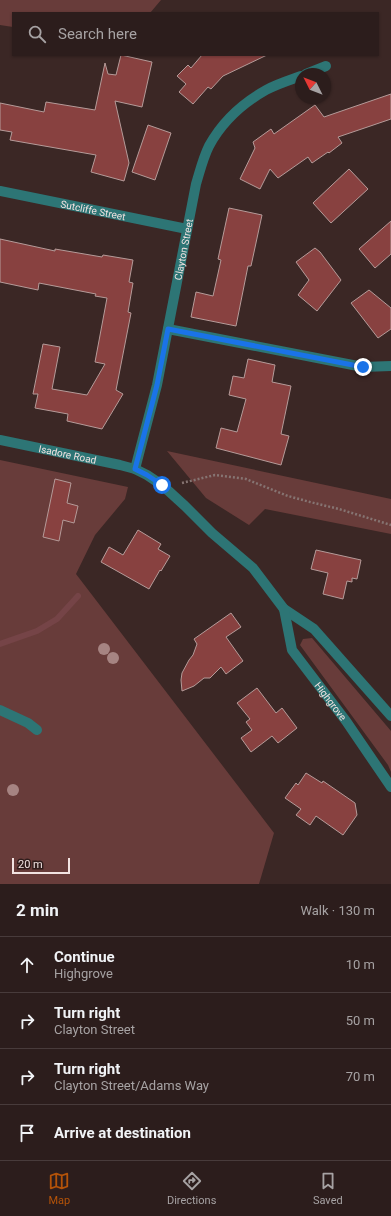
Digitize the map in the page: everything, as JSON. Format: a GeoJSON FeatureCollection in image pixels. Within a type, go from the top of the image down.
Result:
{"type":"FeatureCollection","features":[{"type":"Feature","properties":{"kind":"street"},"geometry":{"type":"LineString","coordinates":[[321,68],[326,66]]}},
{"type":"Feature","properties":{"kind":"street","name":"Clayton Street"},"geometry":{"type":"LineString","coordinates":[[135,469],[157,385],[196,184],[202,165],[210,146],[221,128],[234,113],[249,100],[268,89],[295,78]]}},
{"type":"Feature","properties":{"kind":"street","name":"Sutcliffe Street"},"geometry":{"type":"LineString","coordinates":[[0,191],[187,229]]}},
{"type":"Feature","properties":{"kind":"street"},"geometry":{"type":"LineString","coordinates":[[168,329],[363,367],[391,366]]}},
{"type":"Feature","properties":{"kind":"street","name":"Isadore Road"},"geometry":{"type":"LineString","coordinates":[[0,440],[113,463],[135,469]]}},
{"type":"Feature","properties":{"kind":"street","name":"Highgrove"},"geometry":{"type":"LineString","coordinates":[[135,469],[162,485],[212,533],[253,568],[284,609],[314,628],[391,716]]}},
{"type":"Feature","properties":{"kind":"street","name":"Highgrove"},"geometry":{"type":"LineString","coordinates":[[284,609],[292,650],[346,721],[391,787]]}},
{"type":"Feature","properties":{"kind":"street"},"geometry":{"type":"LineString","coordinates":[[0,710],[28,723],[37,730]]}},
{"type":"Feature","properties":{"kind":"path"},"geometry":{"type":"LineString","coordinates":[[182,482],[215,475],[246,479],[288,496],[391,524]]}},
{"type":"Feature","properties":{"kind":"shaded area"},"geometry":{"type":"Polygon","coordinates":[[[0,0],[161,0],[151,12],[12,12],[12,27],[0,25],[0,0]]]}},
{"type":"Feature","properties":{"kind":"shaded area"},"geometry":{"type":"Polygon","coordinates":[[[167,451],[391,499],[391,534],[265,509],[249,525],[206,498],[167,451]]]}},
{"type":"Feature","properties":{"kind":"shaded area"},"geometry":{"type":"Polygon","coordinates":[[[0,460],[128,487],[125,499],[95,535],[76,574],[274,833],[259,884],[0,884],[0,460]]]}},
{"type":"Feature","properties":{"kind":"shaded area"},"geometry":{"type":"Polygon","coordinates":[[[312,638],[391,731],[391,772],[388,765],[300,645],[303,639],[312,638]]]}},
{"type":"Feature","properties":{"kind":"building"},"geometry":{"type":"Polygon","coordinates":[[[121,56],[152,62],[142,107],[115,101],[129,163],[124,181],[91,172],[96,155],[10,140],[12,132],[0,130],[0,103],[44,112],[46,102],[95,110],[105,63],[108,74],[116,75],[121,56]]]}},
{"type":"Feature","properties":{"kind":"building"},"geometry":{"type":"Polygon","coordinates":[[[201,56],[265,56],[223,76],[211,89],[208,87],[193,104],[179,92],[186,84],[177,76],[188,65],[191,68],[201,56]]]}},
{"type":"Feature","properties":{"kind":"building"},"geometry":{"type":"Polygon","coordinates":[[[391,94],[391,119],[338,137],[342,143],[329,153],[328,152],[312,163],[308,157],[278,178],[270,169],[260,189],[240,179],[255,148],[253,142],[271,129],[274,134],[315,105],[324,117],[391,94]]]}},
{"type":"Feature","properties":{"kind":"building"},"geometry":{"type":"Polygon","coordinates":[[[148,125],[171,133],[155,180],[132,172],[148,125]]]}},
{"type":"Feature","properties":{"kind":"building"},"geometry":{"type":"Polygon","coordinates":[[[349,169],[368,189],[331,223],[313,203],[349,169]]]}},
{"type":"Feature","properties":{"kind":"building"},"geometry":{"type":"Polygon","coordinates":[[[229,208],[262,215],[251,266],[248,266],[236,326],[191,317],[196,292],[213,296],[221,260],[218,259],[229,208]]]}},
{"type":"Feature","properties":{"kind":"building"},"geometry":{"type":"Polygon","coordinates":[[[391,221],[391,254],[375,268],[359,249],[391,221]]]}},
{"type":"Feature","properties":{"kind":"building"},"geometry":{"type":"Polygon","coordinates":[[[0,239],[55,251],[55,249],[102,257],[103,255],[133,260],[129,282],[133,283],[128,312],[131,313],[116,390],[123,394],[102,429],[67,421],[68,414],[35,408],[38,394],[33,394],[43,344],[60,347],[52,389],[87,395],[105,364],[95,362],[107,298],[95,296],[96,294],[39,283],[38,290],[0,282],[0,239]]]}},
{"type":"Feature","properties":{"kind":"building"},"geometry":{"type":"Polygon","coordinates":[[[315,248],[320,252],[341,280],[317,311],[298,295],[309,280],[296,262],[315,248]]]}},
{"type":"Feature","properties":{"kind":"building"},"geometry":{"type":"Polygon","coordinates":[[[369,290],[391,308],[391,329],[378,338],[351,303],[369,290]]]}},
{"type":"Feature","properties":{"kind":"building"},"geometry":{"type":"Polygon","coordinates":[[[248,359],[275,365],[272,382],[291,386],[281,434],[289,436],[281,465],[216,448],[221,428],[237,432],[246,399],[229,395],[233,376],[244,378],[248,359]]]}},
{"type":"Feature","properties":{"kind":"building"},"geometry":{"type":"Polygon","coordinates":[[[55,479],[71,483],[67,503],[78,506],[74,523],[63,520],[59,541],[43,537],[55,479]]]}},
{"type":"Feature","properties":{"kind":"building"},"geometry":{"type":"Polygon","coordinates":[[[138,530],[161,544],[158,549],[170,556],[149,589],[101,562],[109,547],[123,555],[138,530]]]}},
{"type":"Feature","properties":{"kind":"building"},"geometry":{"type":"Polygon","coordinates":[[[316,550],[361,560],[357,579],[352,578],[352,582],[347,581],[343,599],[323,594],[328,573],[311,569],[316,550]]]}},
{"type":"Feature","properties":{"kind":"building"},"geometry":{"type":"Polygon","coordinates":[[[231,613],[241,627],[226,637],[243,661],[226,674],[221,667],[210,678],[204,678],[194,686],[182,691],[182,673],[193,655],[197,644],[194,639],[231,613]]]}},
{"type":"Feature","properties":{"kind":"building"},"geometry":{"type":"Polygon","coordinates":[[[257,688],[276,713],[282,708],[297,728],[278,743],[272,736],[251,752],[241,738],[252,730],[246,722],[250,719],[237,703],[257,688]]]}},
{"type":"Feature","properties":{"kind":"building"},"geometry":{"type":"Polygon","coordinates":[[[306,773],[322,783],[323,781],[355,803],[357,815],[343,835],[316,816],[310,825],[296,815],[301,809],[285,798],[296,783],[298,785],[306,773]]]}},
{"type":"Feature","properties":{"kind":"waterway"},"geometry":{"type":"LineString","coordinates":[[0,644],[37,631],[57,619],[78,596]]}},
{"type":"Feature","properties":{"kind":"route"},"geometry":{"type":"LineString","coordinates":[[162,485],[135,469],[157,385],[168,329],[363,367]]}}]}
